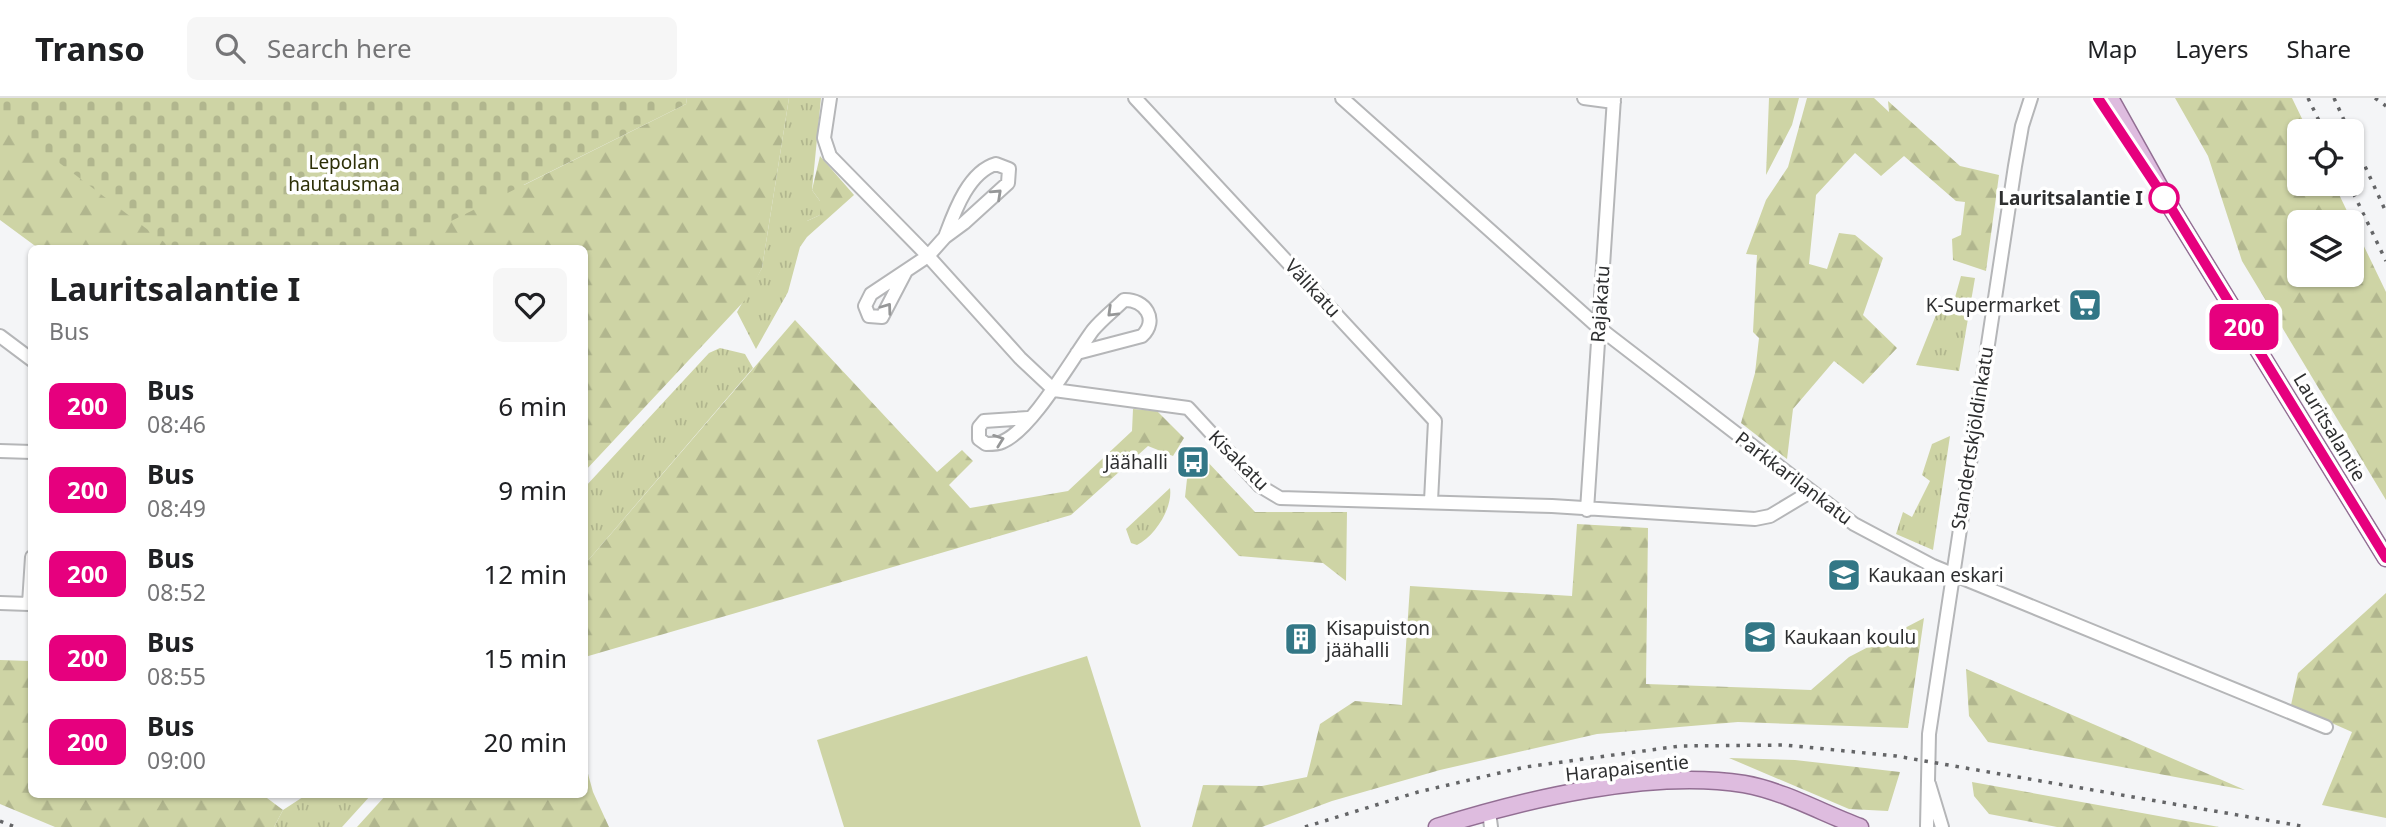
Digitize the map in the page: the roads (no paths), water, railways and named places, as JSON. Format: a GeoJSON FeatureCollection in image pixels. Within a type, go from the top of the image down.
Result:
{"type":"FeatureCollection","features":[{"type":"Feature","properties":{"kind":"main road","name":"Lauritsalantie"},"geometry":{"type":"LineString","coordinates":[[2098,98],[2173,211],[2386,558]]}},
{"type":"Feature","properties":{"kind":"main road","name":"Lauritsalantie"},"geometry":{"type":"LineString","coordinates":[[2110,98],[2173,211]]}},
{"type":"Feature","properties":{"kind":"main road","name":"Harapaisentie"},"geometry":{"type":"LineString","coordinates":[[1437,827],[1490,819],[1602,789],[1693,780],[1745,785],[1782,795],[1860,827]]}},
{"type":"Feature","properties":{"kind":"street"},"geometry":{"type":"LineString","coordinates":[[830,98],[824,138],[830,156],[928,256],[1020,358],[1054,390]]}},
{"type":"Feature","properties":{"kind":"street","name":"Välikatu"},"geometry":{"type":"LineString","coordinates":[[1135,98],[1435,421],[1431,501]]}},
{"type":"Feature","properties":{"kind":"street","name":"Parkkarilankatu"},"geometry":{"type":"LineString","coordinates":[[1342,98],[1598,327],[1810,492],[1878,538],[1951,573],[2326,727]]}},
{"type":"Feature","properties":{"kind":"street"},"geometry":{"type":"LineString","coordinates":[[1584,98],[1614,100]]}},
{"type":"Feature","properties":{"kind":"street","name":"Standertskjöldinkatu"},"geometry":{"type":"LineString","coordinates":[[1927,827],[1929,734],[1951,573],[2015,166],[2022,126],[2031,98]]}},
{"type":"Feature","properties":{"kind":"street","name":"Rajakatu"},"geometry":{"type":"LineString","coordinates":[[1587,510],[1614,100]]}},
{"type":"Feature","properties":{"kind":"street"},"geometry":{"type":"LineString","coordinates":[[906,271],[928,256],[944,237],[964,223],[1008,183],[1010,169],[996,164],[981,173],[955,210],[944,237]]}},
{"type":"Feature","properties":{"kind":"street"},"geometry":{"type":"LineString","coordinates":[[1028,418],[1054,390],[1077,353],[1095,327],[1124,300],[1140,303],[1149,312],[1152,320],[1149,329],[1142,336],[1077,353]]}},
{"type":"Feature","properties":{"kind":"street"},"geometry":{"type":"LineString","coordinates":[[0,336],[28,357]]}},
{"type":"Feature","properties":{"kind":"street","name":"Kisakatu"},"geometry":{"type":"LineString","coordinates":[[1054,390],[1188,408],[1260,486],[1280,498],[1431,501],[1755,519],[1770,516],[1810,492]]}},
{"type":"Feature","properties":{"kind":"street"},"geometry":{"type":"LineString","coordinates":[[0,451],[28,452]]}},
{"type":"Feature","properties":{"kind":"street"},"geometry":{"type":"LineString","coordinates":[[0,603],[28,604]]}},
{"type":"Feature","properties":{"kind":"street","name":"Standertskjöldinkatu"},"geometry":{"type":"LineString","coordinates":[[1928,779],[1942,827]]}},
{"type":"Feature","properties":{"kind":"railway"},"geometry":{"type":"LineString","coordinates":[[2308,98],[2318,119]]}},
{"type":"Feature","properties":{"kind":"railway"},"geometry":{"type":"LineString","coordinates":[[2334,98],[2344,119]]}},
{"type":"Feature","properties":{"kind":"railway"},"geometry":{"type":"LineString","coordinates":[[2375,98],[2386,106]]}},
{"type":"Feature","properties":{"kind":"railway"},"geometry":{"type":"LineString","coordinates":[[2364,164],[2386,212]]}},
{"type":"Feature","properties":{"kind":"railway"},"geometry":{"type":"LineString","coordinates":[[2355,196],[2386,261]]}},
{"type":"Feature","properties":{"kind":"railway"},"geometry":{"type":"LineString","coordinates":[[1305,827],[1418,792],[1525,767],[1680,746],[1785,745],[1896,756],[2307,827]]}},
{"type":"Feature","properties":{"kind":"railway"},"geometry":{"type":"LineString","coordinates":[[0,821],[15,827]]}},
{"type":"Feature","properties":{"kind":"place","name":"Lauritsalantie I"},"geometry":{"type":"Point","coordinates":[2164,198]}},
{"type":"Feature","properties":{"kind":"place","name":"K-Supermarket"},"geometry":{"type":"Point","coordinates":[2085,305]}},
{"type":"Feature","properties":{"kind":"place","name":"Jäähalli"},"geometry":{"type":"Point","coordinates":[1193,462]}},
{"type":"Feature","properties":{"kind":"place","name":"Kaukaan eskari"},"geometry":{"type":"Point","coordinates":[1844,575]}},
{"type":"Feature","properties":{"kind":"place","name":"Kaukaan koulu"},"geometry":{"type":"Point","coordinates":[1760,637]}},
{"type":"Feature","properties":{"kind":"place","name":"Kisapuiston jäähalli"},"geometry":{"type":"Point","coordinates":[1301,639]}},
{"type":"Feature","properties":{"kind":"park label","name":"Lepolan hautausmaa"},"geometry":{"type":"Point","coordinates":[344,173]}}]}
